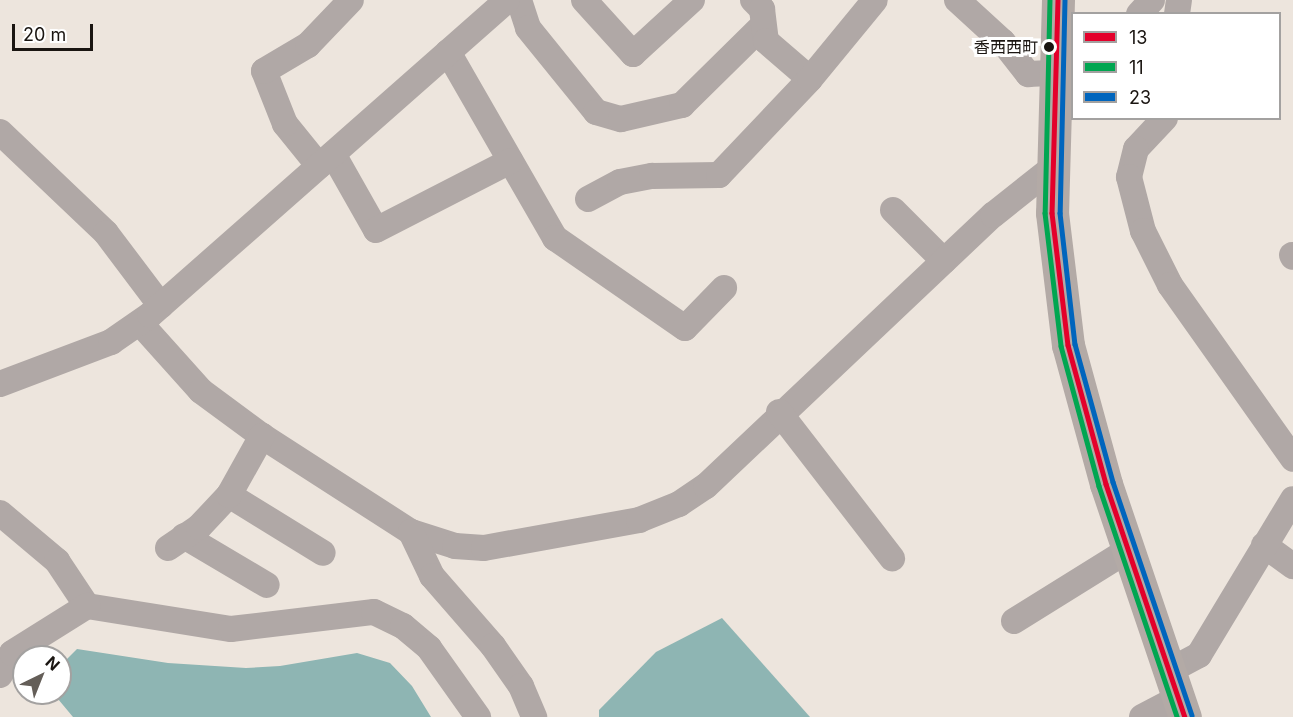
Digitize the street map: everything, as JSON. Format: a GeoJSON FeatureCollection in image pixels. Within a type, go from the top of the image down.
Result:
{"type":"FeatureCollection","features":[{"type":"Feature","properties":{"kind":"main road"},"geometry":{"type":"LineString","coordinates":[[1059,0],[1064,73],[1052,168],[1052,213],[1068,345],[1128,550],[1177,695]]}},
{"type":"Feature","properties":{"kind":"street"},"geometry":{"type":"LineString","coordinates":[[351,0],[308,45],[264,71],[285,124],[326,160],[376,230],[510,161]]}},
{"type":"Feature","properties":{"kind":"street"},"geometry":{"type":"LineString","coordinates":[[0,384],[111,342],[140,322],[161,306],[507,0]]}},
{"type":"Feature","properties":{"kind":"street"},"geometry":{"type":"LineString","coordinates":[[519,0],[528,28],[596,112],[621,119],[682,105],[763,25]]}},
{"type":"Feature","properties":{"kind":"street"},"geometry":{"type":"LineString","coordinates":[[584,0],[633,54],[692,0]]}},
{"type":"Feature","properties":{"kind":"street"},"geometry":{"type":"LineString","coordinates":[[753,0],[762,9],[766,41],[810,80]]}},
{"type":"Feature","properties":{"kind":"street"},"geometry":{"type":"LineString","coordinates":[[588,200],[620,182],[652,176],[719,175],[810,80],[874,0]]}},
{"type":"Feature","properties":{"kind":"street"},"geometry":{"type":"LineString","coordinates":[[957,0],[1003,42],[1028,74],[1064,73]]}},
{"type":"Feature","properties":{"kind":"street"},"geometry":{"type":"LineString","coordinates":[[1142,12],[1152,0]]}},
{"type":"Feature","properties":{"kind":"street"},"geometry":{"type":"LineString","coordinates":[[448,52],[555,238],[685,328],[724,288]]}},
{"type":"Feature","properties":{"kind":"street"},"geometry":{"type":"LineString","coordinates":[[1163,120],[1136,149],[1129,177],[1143,231],[1170,285],[1292,453]]}},
{"type":"Feature","properties":{"kind":"street"},"geometry":{"type":"LineString","coordinates":[[0,132],[106,233],[161,306]]}},
{"type":"Feature","properties":{"kind":"street"},"geometry":{"type":"LineString","coordinates":[[140,322],[201,391],[262,436],[411,532],[455,546],[484,548],[639,520],[679,504],[706,486],[779,412],[944,261],[1052,168]]}},
{"type":"Feature","properties":{"kind":"street"},"geometry":{"type":"LineString","coordinates":[[893,210],[944,261]]}},
{"type":"Feature","properties":{"kind":"street"},"geometry":{"type":"LineString","coordinates":[[779,412],[892,558]]}},
{"type":"Feature","properties":{"kind":"street"},"geometry":{"type":"LineString","coordinates":[[262,436],[229,495],[176,542],[267,585]]}},
{"type":"Feature","properties":{"kind":"street"},"geometry":{"type":"LineString","coordinates":[[229,495],[323,553]]}},
{"type":"Feature","properties":{"kind":"street"},"geometry":{"type":"LineString","coordinates":[[1142,717],[1177,695],[1293,498]]}},
{"type":"Feature","properties":{"kind":"street"},"geometry":{"type":"LineString","coordinates":[[0,513],[57,561],[87,606]]}},
{"type":"Feature","properties":{"kind":"street"},"geometry":{"type":"LineString","coordinates":[[411,532],[432,576],[493,646],[521,686],[534,717]]}},
{"type":"Feature","properties":{"kind":"street"},"geometry":{"type":"LineString","coordinates":[[1264,545],[1293,566]]}},
{"type":"Feature","properties":{"kind":"street"},"geometry":{"type":"LineString","coordinates":[[1014,621],[1128,550]]}},
{"type":"Feature","properties":{"kind":"street"},"geometry":{"type":"LineString","coordinates":[[0,675],[12,653],[87,606],[231,629],[374,612],[403,627],[429,648],[478,717]]}},
{"type":"Feature","properties":{"kind":"water"},"geometry":{"type":"Polygon","coordinates":[[[722,618],[810,717],[599,717],[599,710],[656,652],[722,618]]]}},
{"type":"Feature","properties":{"kind":"water"},"geometry":{"type":"Polygon","coordinates":[[[77,649],[168,663],[246,668],[280,666],[357,653],[390,663],[412,686],[431,717],[73,717],[63,705],[72,705],[72,654],[77,649]]]}},
{"type":"Feature","properties":{"kind":"transit line","name":"11"},"geometry":{"type":"LineString","coordinates":[[1050,0],[1045,213],[1061,346],[1099,486],[1177,717]]}},
{"type":"Feature","properties":{"kind":"transit line","name":"13"},"geometry":{"type":"LineString","coordinates":[[1058,0],[1052,213],[1068,345],[1106,484],[1185,717]]}},
{"type":"Feature","properties":{"kind":"transit line","name":"23"},"geometry":{"type":"LineString","coordinates":[[1065,0],[1060,213],[1075,344],[1113,482],[1192,715]]}},
{"type":"Feature","properties":{"kind":"place","name":"香西西町"},"geometry":{"type":"Point","coordinates":[1049,47]}}]}
